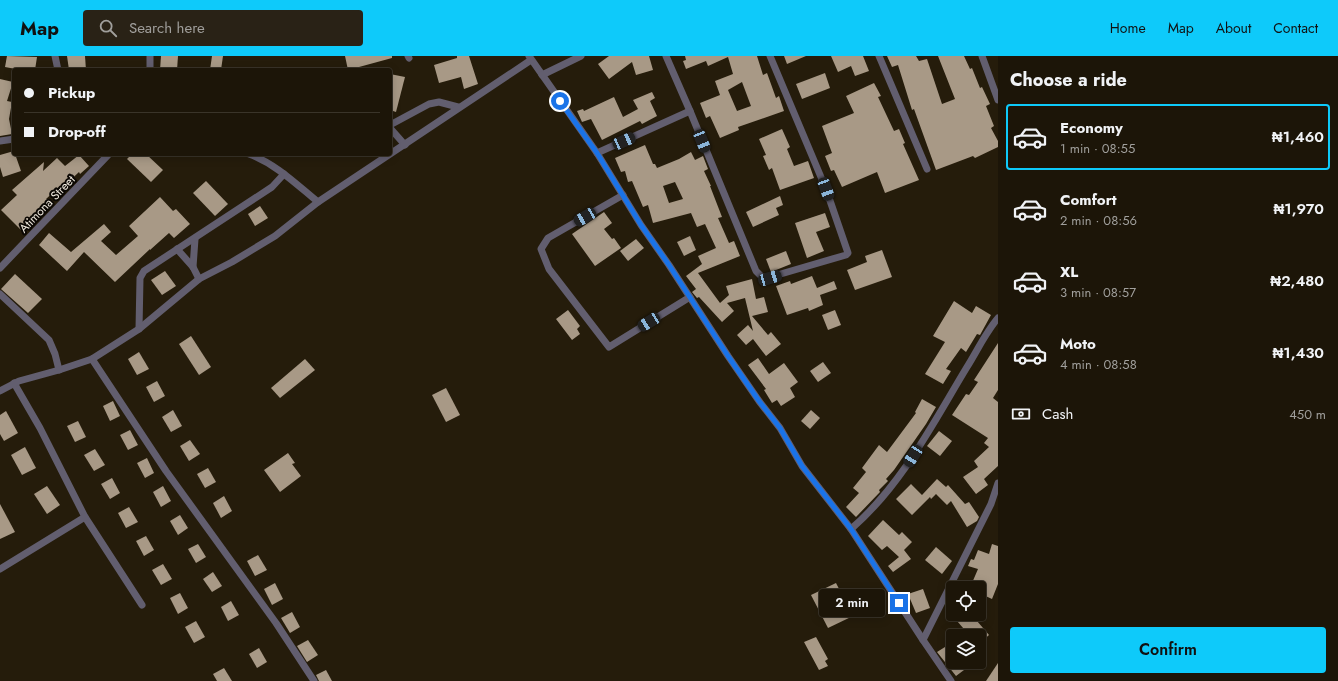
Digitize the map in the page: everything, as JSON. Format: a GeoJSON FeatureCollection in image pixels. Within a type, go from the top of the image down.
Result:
{"type":"FeatureCollection","features":[{"type":"Feature","properties":{"kind":"street"},"geometry":{"type":"LineString","coordinates":[[55,56],[58,68]]}},
{"type":"Feature","properties":{"kind":"street"},"geometry":{"type":"LineString","coordinates":[[150,56],[150,68]]}},
{"type":"Feature","properties":{"kind":"street"},"geometry":{"type":"LineString","coordinates":[[542,75],[580,56]]}},
{"type":"Feature","properties":{"kind":"street"},"geometry":{"type":"LineString","coordinates":[[666,56],[756,272],[762,277],[770,278],[846,255],[848,250],[826,189],[770,56]]}},
{"type":"Feature","properties":{"kind":"street"},"geometry":{"type":"LineString","coordinates":[[879,56],[927,169]]}},
{"type":"Feature","properties":{"kind":"street"},"geometry":{"type":"LineString","coordinates":[[982,56],[998,100]]}},
{"type":"Feature","properties":{"kind":"street"},"geometry":{"type":"LineString","coordinates":[[392,154],[530,58],[597,153],[728,356],[759,401],[780,428],[802,466],[851,529],[951,681]]}},
{"type":"Feature","properties":{"kind":"street"},"geometry":{"type":"LineString","coordinates":[[392,124],[429,104],[439,102],[458,107]]}},
{"type":"Feature","properties":{"kind":"street"},"geometry":{"type":"LineString","coordinates":[[597,153],[690,112]]}},
{"type":"Feature","properties":{"kind":"street"},"geometry":{"type":"LineString","coordinates":[[392,130],[405,145]]}},
{"type":"Feature","properties":{"kind":"street"},"geometry":{"type":"LineString","coordinates":[[0,141],[12,139]]}},
{"type":"Feature","properties":{"kind":"street","name":"Atimona Street"},"geometry":{"type":"LineString","coordinates":[[0,268],[108,156]]}},
{"type":"Feature","properties":{"kind":"street"},"geometry":{"type":"LineString","coordinates":[[254,156],[262,159],[284,174],[318,202]]}},
{"type":"Feature","properties":{"kind":"street"},"geometry":{"type":"LineString","coordinates":[[0,391],[14,383],[92,359],[139,329],[199,279],[232,262],[275,236],[318,202],[388,156]]}},
{"type":"Feature","properties":{"kind":"street"},"geometry":{"type":"LineString","coordinates":[[139,329],[141,274],[272,187],[284,174]]}},
{"type":"Feature","properties":{"kind":"street"},"geometry":{"type":"LineString","coordinates":[[623,195],[548,238],[541,249],[550,269],[609,347],[690,297]]}},
{"type":"Feature","properties":{"kind":"street"},"geometry":{"type":"LineString","coordinates":[[193,268],[195,239]]}},
{"type":"Feature","properties":{"kind":"street"},"geometry":{"type":"LineString","coordinates":[[177,249],[193,268],[199,279]]}},
{"type":"Feature","properties":{"kind":"street"},"geometry":{"type":"LineString","coordinates":[[0,294],[49,340],[55,354],[59,370]]}},
{"type":"Feature","properties":{"kind":"street"},"geometry":{"type":"LineString","coordinates":[[851,529],[870,512],[906,466],[998,318]]}},
{"type":"Feature","properties":{"kind":"street"},"geometry":{"type":"LineString","coordinates":[[92,359],[166,471],[276,623],[314,681]]}},
{"type":"Feature","properties":{"kind":"street"},"geometry":{"type":"LineString","coordinates":[[14,383],[40,428],[85,517],[142,605]]}},
{"type":"Feature","properties":{"kind":"street"},"geometry":{"type":"LineString","coordinates":[[923,640],[990,504],[996,495],[998,483]]}},
{"type":"Feature","properties":{"kind":"street"},"geometry":{"type":"LineString","coordinates":[[0,568],[85,517]]}},
{"type":"Feature","properties":{"kind":"building"},"geometry":{"type":"Polygon","coordinates":[[[7,56],[37,57],[35,68],[5,67],[7,56]]]}},
{"type":"Feature","properties":{"kind":"building"},"geometry":{"type":"Polygon","coordinates":[[[67,56],[85,56],[86,68],[69,68],[67,56]]]}},
{"type":"Feature","properties":{"kind":"building"},"geometry":{"type":"Polygon","coordinates":[[[161,56],[178,56],[177,68],[160,68],[161,56]]]}},
{"type":"Feature","properties":{"kind":"building"},"geometry":{"type":"Polygon","coordinates":[[[212,56],[223,56],[221,68],[210,68],[212,56]]]}},
{"type":"Feature","properties":{"kind":"building"},"geometry":{"type":"Polygon","coordinates":[[[345,56],[392,56],[392,58],[355,68],[348,68],[345,56]]]}},
{"type":"Feature","properties":{"kind":"building"},"geometry":{"type":"Polygon","coordinates":[[[457,56],[469,56],[478,84],[464,89],[461,77],[439,83],[434,65],[457,58],[457,56]]]}},
{"type":"Feature","properties":{"kind":"building"},"geometry":{"type":"Polygon","coordinates":[[[609,56],[649,56],[653,70],[636,75],[632,62],[609,79],[598,64],[609,56]]]}},
{"type":"Feature","properties":{"kind":"building"},"geometry":{"type":"Polygon","coordinates":[[[685,56],[757,56],[763,75],[767,73],[776,98],[779,96],[784,111],[738,127],[739,130],[720,138],[710,116],[706,118],[700,103],[720,95],[715,81],[733,74],[728,57],[708,66],[706,61],[686,69],[683,61],[686,60],[685,56]],[[742,82],[728,90],[737,111],[751,106],[742,82]]]}},
{"type":"Feature","properties":{"kind":"building"},"geometry":{"type":"Polygon","coordinates":[[[784,56],[806,56],[787,64],[784,56]]]}},
{"type":"Feature","properties":{"kind":"building"},"geometry":{"type":"Polygon","coordinates":[[[831,56],[863,56],[869,71],[855,76],[851,66],[838,72],[831,56]]]}},
{"type":"Feature","properties":{"kind":"building"},"geometry":{"type":"Polygon","coordinates":[[[887,56],[916,56],[919,61],[927,59],[942,104],[955,99],[938,56],[964,56],[970,69],[972,68],[980,88],[982,87],[990,104],[986,106],[994,126],[991,128],[998,141],[998,147],[975,158],[973,156],[936,170],[914,109],[912,110],[898,65],[892,67],[887,56]]]}},
{"type":"Feature","properties":{"kind":"building"},"geometry":{"type":"Polygon","coordinates":[[[825,73],[830,88],[802,99],[796,84],[825,73]]]}},
{"type":"Feature","properties":{"kind":"building"},"geometry":{"type":"Polygon","coordinates":[[[392,74],[405,77],[396,112],[392,111],[392,74]]]}},
{"type":"Feature","properties":{"kind":"building"},"geometry":{"type":"Polygon","coordinates":[[[0,79],[12,82],[7,101],[12,102],[9,119],[12,134],[0,136],[0,79]]]}},
{"type":"Feature","properties":{"kind":"building"},"geometry":{"type":"Polygon","coordinates":[[[874,83],[881,96],[878,97],[894,131],[899,129],[905,143],[903,144],[919,180],[885,193],[877,172],[842,187],[834,170],[831,171],[825,156],[832,153],[822,126],[854,113],[846,96],[874,83]]]}},
{"type":"Feature","properties":{"kind":"building"},"geometry":{"type":"Polygon","coordinates":[[[652,92],[655,98],[650,101],[657,116],[642,124],[640,121],[602,140],[591,119],[582,122],[577,111],[583,109],[584,111],[614,97],[623,117],[638,109],[633,100],[652,92]]]}},
{"type":"Feature","properties":{"kind":"building"},"geometry":{"type":"Polygon","coordinates":[[[782,129],[790,147],[787,149],[794,166],[808,161],[814,178],[780,190],[772,168],[769,170],[763,156],[766,155],[759,139],[782,129]]]}},
{"type":"Feature","properties":{"kind":"building"},"geometry":{"type":"Polygon","coordinates":[[[645,145],[653,164],[655,164],[657,168],[679,159],[691,152],[695,160],[703,156],[708,169],[704,171],[722,217],[718,218],[729,243],[734,241],[740,256],[698,273],[720,303],[729,295],[726,286],[752,279],[756,299],[764,297],[768,312],[752,316],[768,335],[771,332],[781,344],[766,356],[753,339],[746,345],[737,335],[748,325],[753,331],[745,298],[727,303],[734,311],[722,322],[699,297],[697,298],[692,292],[696,289],[686,276],[702,264],[698,256],[716,248],[705,224],[697,227],[691,213],[653,223],[648,205],[643,207],[632,181],[628,182],[625,171],[621,172],[615,158],[645,145]],[[675,182],[663,186],[669,203],[683,199],[675,182]]]}},
{"type":"Feature","properties":{"kind":"building"},"geometry":{"type":"Polygon","coordinates":[[[12,152],[12,156],[16,156],[21,171],[3,177],[0,167],[0,155],[12,152]]]}},
{"type":"Feature","properties":{"kind":"building"},"geometry":{"type":"Polygon","coordinates":[[[78,156],[80,156],[89,166],[80,174],[79,172],[62,188],[60,186],[46,199],[48,200],[34,214],[36,217],[22,231],[1,210],[17,195],[12,190],[44,162],[43,171],[57,158],[65,166],[78,156]]]}},
{"type":"Feature","properties":{"kind":"building"},"geometry":{"type":"Polygon","coordinates":[[[130,156],[148,156],[163,170],[151,182],[127,159],[130,156]]]}},
{"type":"Feature","properties":{"kind":"building"},"geometry":{"type":"Polygon","coordinates":[[[206,181],[228,204],[215,216],[193,193],[206,181]]]}},
{"type":"Feature","properties":{"kind":"building"},"geometry":{"type":"Polygon","coordinates":[[[780,196],[783,205],[776,208],[779,215],[753,227],[746,212],[780,196]]]}},
{"type":"Feature","properties":{"kind":"building"},"geometry":{"type":"Polygon","coordinates":[[[160,197],[173,211],[176,209],[190,224],[174,238],[169,233],[115,282],[84,252],[67,271],[39,245],[49,233],[71,252],[104,224],[111,232],[101,241],[116,255],[138,236],[129,226],[160,197]]]}},
{"type":"Feature","properties":{"kind":"building"},"geometry":{"type":"Polygon","coordinates":[[[260,206],[268,218],[255,226],[248,214],[260,206]]]}},
{"type":"Feature","properties":{"kind":"building"},"geometry":{"type":"Polygon","coordinates":[[[604,212],[612,223],[604,229],[612,239],[614,238],[621,248],[595,266],[572,234],[604,212]]]}},
{"type":"Feature","properties":{"kind":"building"},"geometry":{"type":"Polygon","coordinates":[[[825,213],[830,227],[816,232],[824,251],[807,258],[795,223],[825,213]]]}},
{"type":"Feature","properties":{"kind":"building"},"geometry":{"type":"Polygon","coordinates":[[[690,236],[696,250],[684,256],[677,242],[690,236]]]}},
{"type":"Feature","properties":{"kind":"building"},"geometry":{"type":"Polygon","coordinates":[[[636,239],[644,248],[628,261],[620,251],[636,239]]]}},
{"type":"Feature","properties":{"kind":"building"},"geometry":{"type":"Polygon","coordinates":[[[882,250],[892,277],[855,290],[847,270],[867,262],[865,256],[882,250]]]}},
{"type":"Feature","properties":{"kind":"building"},"geometry":{"type":"Polygon","coordinates":[[[786,251],[791,264],[771,272],[766,259],[786,251]]]}},
{"type":"Feature","properties":{"kind":"building"},"geometry":{"type":"Polygon","coordinates":[[[165,271],[176,286],[162,295],[151,280],[165,271]]]}},
{"type":"Feature","properties":{"kind":"building"},"geometry":{"type":"Polygon","coordinates":[[[15,274],[42,299],[28,313],[1,289],[15,274]]]}},
{"type":"Feature","properties":{"kind":"building"},"geometry":{"type":"Polygon","coordinates":[[[812,276],[817,288],[834,281],[837,289],[820,295],[823,305],[809,311],[808,308],[787,315],[776,286],[790,281],[791,284],[812,276]]]}},
{"type":"Feature","properties":{"kind":"building"},"geometry":{"type":"Polygon","coordinates":[[[954,301],[972,313],[976,306],[991,315],[980,335],[977,334],[966,352],[961,348],[946,369],[951,371],[943,384],[925,374],[945,342],[933,336],[954,301]]]}},
{"type":"Feature","properties":{"kind":"building"},"geometry":{"type":"Polygon","coordinates":[[[568,310],[580,326],[577,329],[580,334],[572,340],[556,319],[568,310]]]}},
{"type":"Feature","properties":{"kind":"building"},"geometry":{"type":"Polygon","coordinates":[[[835,310],[841,325],[828,330],[822,315],[835,310]]]}},
{"type":"Feature","properties":{"kind":"building"},"geometry":{"type":"Polygon","coordinates":[[[191,336],[211,367],[199,375],[179,344],[191,336]]]}},
{"type":"Feature","properties":{"kind":"building"},"geometry":{"type":"Polygon","coordinates":[[[998,343],[998,390],[993,398],[998,402],[998,466],[984,479],[988,485],[976,494],[963,477],[978,467],[974,461],[989,447],[984,443],[988,438],[952,415],[966,394],[969,395],[978,382],[974,380],[998,343]]]}},
{"type":"Feature","properties":{"kind":"building"},"geometry":{"type":"Polygon","coordinates":[[[139,352],[149,369],[137,375],[128,359],[139,352]]]}},
{"type":"Feature","properties":{"kind":"building"},"geometry":{"type":"Polygon","coordinates":[[[758,358],[769,374],[784,363],[798,382],[790,388],[795,397],[781,406],[777,400],[772,403],[764,390],[766,389],[748,365],[758,358]]]}},
{"type":"Feature","properties":{"kind":"building"},"geometry":{"type":"Polygon","coordinates":[[[305,359],[315,370],[280,398],[271,388],[305,359]]]}},
{"type":"Feature","properties":{"kind":"building"},"geometry":{"type":"Polygon","coordinates":[[[823,362],[831,373],[818,382],[810,371],[823,362]]]}},
{"type":"Feature","properties":{"kind":"building"},"geometry":{"type":"Polygon","coordinates":[[[157,381],[165,396],[154,402],[146,387],[157,381]]]}},
{"type":"Feature","properties":{"kind":"building"},"geometry":{"type":"Polygon","coordinates":[[[446,388],[460,415],[446,422],[432,395],[446,388]]]}},
{"type":"Feature","properties":{"kind":"building"},"geometry":{"type":"Polygon","coordinates":[[[922,399],[936,407],[926,424],[886,479],[888,481],[879,490],[880,492],[856,517],[846,507],[859,493],[853,488],[866,472],[862,468],[879,445],[887,452],[916,413],[915,412],[922,399]]]}},
{"type":"Feature","properties":{"kind":"building"},"geometry":{"type":"Polygon","coordinates":[[[113,401],[120,416],[110,421],[103,406],[113,401]]]}},
{"type":"Feature","properties":{"kind":"building"},"geometry":{"type":"Polygon","coordinates":[[[173,410],[182,426],[171,432],[162,417],[173,410]]]}},
{"type":"Feature","properties":{"kind":"building"},"geometry":{"type":"Polygon","coordinates":[[[811,410],[820,418],[810,429],[801,421],[811,410]]]}},
{"type":"Feature","properties":{"kind":"building"},"geometry":{"type":"Polygon","coordinates":[[[6,411],[18,433],[4,441],[0,434],[0,415],[6,411]]]}},
{"type":"Feature","properties":{"kind":"building"},"geometry":{"type":"Polygon","coordinates":[[[78,421],[86,437],[75,442],[67,426],[78,421]]]}},
{"type":"Feature","properties":{"kind":"building"},"geometry":{"type":"Polygon","coordinates":[[[130,430],[138,445],[128,450],[120,435],[130,430]]]}},
{"type":"Feature","properties":{"kind":"building"},"geometry":{"type":"Polygon","coordinates":[[[939,431],[952,441],[940,456],[927,446],[939,431]]]}},
{"type":"Feature","properties":{"kind":"building"},"geometry":{"type":"Polygon","coordinates":[[[190,440],[200,454],[189,461],[180,446],[190,440]]]}},
{"type":"Feature","properties":{"kind":"building"},"geometry":{"type":"Polygon","coordinates":[[[25,447],[36,468],[22,475],[11,455],[25,447]]]}},
{"type":"Feature","properties":{"kind":"building"},"geometry":{"type":"Polygon","coordinates":[[[95,449],[105,465],[94,471],[84,455],[95,449]]]}},
{"type":"Feature","properties":{"kind":"building"},"geometry":{"type":"Polygon","coordinates":[[[288,453],[295,463],[292,464],[301,476],[280,492],[264,470],[288,453]]]}},
{"type":"Feature","properties":{"kind":"building"},"geometry":{"type":"Polygon","coordinates":[[[147,458],[154,473],[145,478],[137,463],[147,458]]]}},
{"type":"Feature","properties":{"kind":"building"},"geometry":{"type":"Polygon","coordinates":[[[208,468],[216,482],[205,488],[197,474],[208,468]]]}},
{"type":"Feature","properties":{"kind":"building"},"geometry":{"type":"Polygon","coordinates":[[[112,478],[120,493],[110,499],[101,484],[112,478]]]}},
{"type":"Feature","properties":{"kind":"building"},"geometry":{"type":"Polygon","coordinates":[[[937,479],[946,487],[948,485],[965,504],[969,502],[979,517],[977,521],[967,527],[951,501],[947,505],[936,494],[931,499],[930,497],[912,515],[896,499],[911,484],[922,495],[937,479]]]}},
{"type":"Feature","properties":{"kind":"building"},"geometry":{"type":"Polygon","coordinates":[[[47,486],[60,505],[47,514],[34,494],[47,486]]]}},
{"type":"Feature","properties":{"kind":"building"},"geometry":{"type":"Polygon","coordinates":[[[163,486],[171,501],[161,507],[153,492],[163,486]]]}},
{"type":"Feature","properties":{"kind":"building"},"geometry":{"type":"Polygon","coordinates":[[[224,496],[232,511],[221,518],[213,503],[224,496]]]}},
{"type":"Feature","properties":{"kind":"building"},"geometry":{"type":"Polygon","coordinates":[[[0,504],[15,532],[0,539],[0,504]]]}},
{"type":"Feature","properties":{"kind":"building"},"geometry":{"type":"Polygon","coordinates":[[[129,507],[138,522],[126,528],[118,513],[129,507]]]}},
{"type":"Feature","properties":{"kind":"building"},"geometry":{"type":"Polygon","coordinates":[[[180,515],[188,528],[178,535],[170,521],[180,515]]]}},
{"type":"Feature","properties":{"kind":"building"},"geometry":{"type":"Polygon","coordinates":[[[883,520],[899,535],[902,532],[912,542],[904,550],[911,559],[893,572],[888,566],[899,557],[887,546],[882,550],[868,536],[883,520]]]}},
{"type":"Feature","properties":{"kind":"building"},"geometry":{"type":"Polygon","coordinates":[[[146,536],[154,550],[144,556],[136,541],[146,536]]]}},
{"type":"Feature","properties":{"kind":"building"},"geometry":{"type":"Polygon","coordinates":[[[198,544],[206,557],[196,563],[188,549],[198,544]]]}},
{"type":"Feature","properties":{"kind":"building"},"geometry":{"type":"Polygon","coordinates":[[[992,544],[998,546],[998,584],[992,599],[986,596],[986,581],[973,581],[978,569],[968,566],[971,559],[974,560],[978,550],[989,554],[992,544]]]}},
{"type":"Feature","properties":{"kind":"building"},"geometry":{"type":"Polygon","coordinates":[[[936,547],[952,561],[942,574],[925,560],[936,547]]]}},
{"type":"Feature","properties":{"kind":"building"},"geometry":{"type":"Polygon","coordinates":[[[258,555],[267,570],[255,576],[247,561],[258,555]]]}},
{"type":"Feature","properties":{"kind":"building"},"geometry":{"type":"Polygon","coordinates":[[[163,564],[172,579],[161,585],[152,570],[163,564]]]}},
{"type":"Feature","properties":{"kind":"building"},"geometry":{"type":"Polygon","coordinates":[[[213,572],[222,586],[212,592],[203,579],[213,572]]]}},
{"type":"Feature","properties":{"kind":"building"},"geometry":{"type":"Polygon","coordinates":[[[275,583],[283,599],[272,605],[264,589],[275,583]]]}},
{"type":"Feature","properties":{"kind":"building"},"geometry":{"type":"Polygon","coordinates":[[[836,583],[853,616],[828,628],[811,595],[836,583]]]}},
{"type":"Feature","properties":{"kind":"building"},"geometry":{"type":"Polygon","coordinates":[[[923,589],[930,608],[916,613],[908,594],[923,589]]]}},
{"type":"Feature","properties":{"kind":"building"},"geometry":{"type":"Polygon","coordinates":[[[180,593],[188,608],[178,614],[170,598],[180,593]]]}},
{"type":"Feature","properties":{"kind":"building"},"geometry":{"type":"Polygon","coordinates":[[[231,601],[239,615],[228,621],[221,607],[231,601]]]}},
{"type":"Feature","properties":{"kind":"building"},"geometry":{"type":"Polygon","coordinates":[[[292,612],[300,627],[290,633],[281,618],[292,612]]]}},
{"type":"Feature","properties":{"kind":"building"},"geometry":{"type":"Polygon","coordinates":[[[196,621],[205,637],[194,643],[185,627],[196,621]]]}},
{"type":"Feature","properties":{"kind":"building"},"geometry":{"type":"Polygon","coordinates":[[[957,621],[977,621],[984,629],[964,629],[957,621]]]}},
{"type":"Feature","properties":{"kind":"building"},"geometry":{"type":"Polygon","coordinates":[[[816,637],[828,659],[825,661],[828,666],[819,670],[804,642],[816,637]]]}},
{"type":"Feature","properties":{"kind":"building"},"geometry":{"type":"Polygon","coordinates":[[[308,640],[318,655],[307,662],[297,646],[308,640]]]}},
{"type":"Feature","properties":{"kind":"building"},"geometry":{"type":"Polygon","coordinates":[[[946,646],[946,663],[937,652],[946,646]]]}},
{"type":"Feature","properties":{"kind":"building"},"geometry":{"type":"Polygon","coordinates":[[[259,648],[267,662],[257,668],[249,654],[259,648]]]}},
{"type":"Feature","properties":{"kind":"building"},"geometry":{"type":"Polygon","coordinates":[[[998,663],[998,681],[986,681],[998,663]]]}},
{"type":"Feature","properties":{"kind":"building"},"geometry":{"type":"Polygon","coordinates":[[[224,668],[232,681],[217,681],[213,674],[224,668]]]}},
{"type":"Feature","properties":{"kind":"building"},"geometry":{"type":"Polygon","coordinates":[[[950,669],[963,669],[964,670],[956,676],[950,669]]]}},
{"type":"Feature","properties":{"kind":"building"},"geometry":{"type":"Polygon","coordinates":[[[326,670],[332,681],[319,681],[316,675],[326,670]]]}},
{"type":"Feature","properties":{"kind":"route"},"geometry":{"type":"LineString","coordinates":[[560,101],[597,153],[641,225],[705,319],[728,356],[759,401],[780,428],[802,466],[851,529],[899,603]]}}]}
